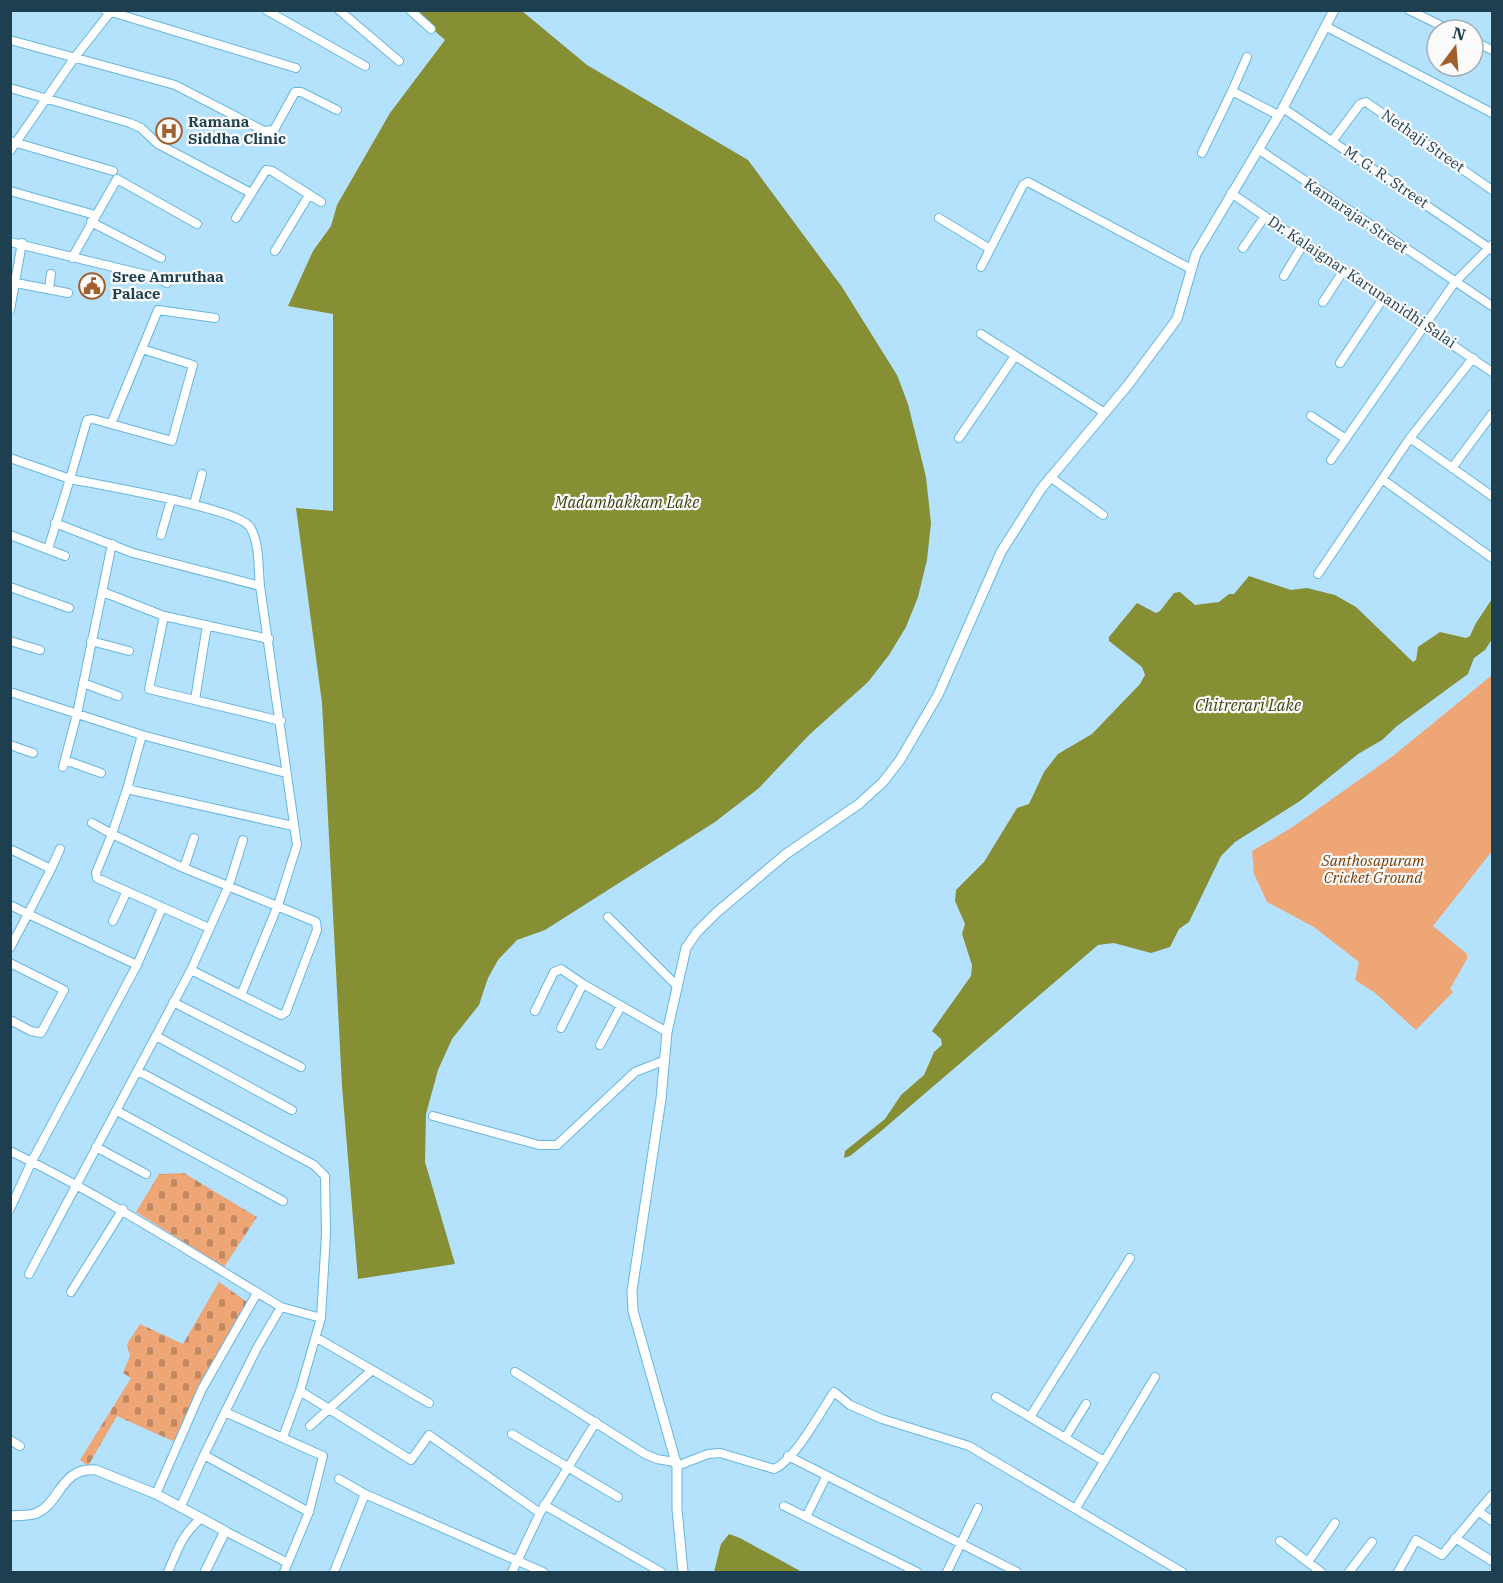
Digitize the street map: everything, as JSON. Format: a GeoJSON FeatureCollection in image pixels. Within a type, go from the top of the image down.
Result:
{"type":"FeatureCollection","features":[{"type":"Feature","properties":{"kind":"street"},"geometry":{"type":"LineString","coordinates":[[266,10],[365,66]]}},
{"type":"Feature","properties":{"kind":"street"},"geometry":{"type":"LineString","coordinates":[[339,10],[399,61]]}},
{"type":"Feature","properties":{"kind":"street"},"geometry":{"type":"LineString","coordinates":[[410,10],[430,29]]}},
{"type":"Feature","properties":{"kind":"street"},"geometry":{"type":"LineString","coordinates":[[683,1572],[675,1464],[633,1311],[632,1291],[661,1100],[667,1032],[686,948],[697,932],[786,854],[871,795],[900,760],[938,695],[1001,552],[1050,477],[1105,413],[1177,319],[1196,254],[1280,112],[1334,10]]}},
{"type":"Feature","properties":{"kind":"street"},"geometry":{"type":"LineString","coordinates":[[1409,10],[1425,18]]}},
{"type":"Feature","properties":{"kind":"street"},"geometry":{"type":"LineString","coordinates":[[10,151],[14,141],[109,11],[296,68]]}},
{"type":"Feature","properties":{"kind":"street"},"geometry":{"type":"LineString","coordinates":[[1325,26],[1492,113]]}},
{"type":"Feature","properties":{"kind":"street"},"geometry":{"type":"LineString","coordinates":[[10,40],[175,85],[264,131],[273,130],[295,92],[301,92],[337,110]]}},
{"type":"Feature","properties":{"kind":"street"},"geometry":{"type":"LineString","coordinates":[[1202,153],[1247,57]]}},
{"type":"Feature","properties":{"kind":"street"},"geometry":{"type":"LineString","coordinates":[[10,88],[130,123],[141,128],[158,144],[251,193]]}},
{"type":"Feature","properties":{"kind":"street","name":"M. G. R. Street"},"geometry":{"type":"LineString","coordinates":[[1232,91],[1280,112],[1333,140],[1491,247]]}},
{"type":"Feature","properties":{"kind":"street","name":"Nethaji Street"},"geometry":{"type":"LineString","coordinates":[[1333,140],[1360,104],[1365,102],[1492,190]]}},
{"type":"Feature","properties":{"kind":"street"},"geometry":{"type":"LineString","coordinates":[[14,141],[113,171]]}},
{"type":"Feature","properties":{"kind":"street","name":"Kamarajar Street"},"geometry":{"type":"LineString","coordinates":[[1258,149],[1492,306]]}},
{"type":"Feature","properties":{"kind":"street"},"geometry":{"type":"LineString","coordinates":[[236,218],[262,174],[268,170],[321,202]]}},
{"type":"Feature","properties":{"kind":"street"},"geometry":{"type":"LineString","coordinates":[[72,258],[117,179],[197,224]]}},
{"type":"Feature","properties":{"kind":"street"},"geometry":{"type":"LineString","coordinates":[[981,267],[1023,185],[1028,182],[1191,269]]}},
{"type":"Feature","properties":{"kind":"street"},"geometry":{"type":"LineString","coordinates":[[10,191],[93,218],[161,258]]}},
{"type":"Feature","properties":{"kind":"street","name":"Dr. Kalaignar Karunanidhi Salai"},"geometry":{"type":"LineString","coordinates":[[1231,193],[1492,372]]}},
{"type":"Feature","properties":{"kind":"street"},"geometry":{"type":"LineString","coordinates":[[276,251],[309,195]]}},
{"type":"Feature","properties":{"kind":"street"},"geometry":{"type":"LineString","coordinates":[[1244,248],[1265,216]]}},
{"type":"Feature","properties":{"kind":"street"},"geometry":{"type":"LineString","coordinates":[[939,218],[990,249]]}},
{"type":"Feature","properties":{"kind":"street"},"geometry":{"type":"LineString","coordinates":[[10,242],[22,243],[72,258],[154,277],[167,283]]}},
{"type":"Feature","properties":{"kind":"street"},"geometry":{"type":"LineString","coordinates":[[10,310],[22,243]]}},
{"type":"Feature","properties":{"kind":"street"},"geometry":{"type":"LineString","coordinates":[[1284,276],[1304,243]]}},
{"type":"Feature","properties":{"kind":"street"},"geometry":{"type":"LineString","coordinates":[[1331,460],[1455,282],[1491,247]]}},
{"type":"Feature","properties":{"kind":"street"},"geometry":{"type":"LineString","coordinates":[[1323,302],[1344,270]]}},
{"type":"Feature","properties":{"kind":"street"},"geometry":{"type":"LineString","coordinates":[[49,289],[51,274]]}},
{"type":"Feature","properties":{"kind":"street"},"geometry":{"type":"LineString","coordinates":[[16,283],[68,294]]}},
{"type":"Feature","properties":{"kind":"street"},"geometry":{"type":"LineString","coordinates":[[1340,363],[1384,297]]}},
{"type":"Feature","properties":{"kind":"street"},"geometry":{"type":"LineString","coordinates":[[111,424],[158,310],[215,318]]}},
{"type":"Feature","properties":{"kind":"street"},"geometry":{"type":"LineString","coordinates":[[981,334],[1105,413]]}},
{"type":"Feature","properties":{"kind":"street"},"geometry":{"type":"LineString","coordinates":[[48,549],[84,423],[93,419],[172,441],[192,365],[142,349]]}},
{"type":"Feature","properties":{"kind":"street"},"geometry":{"type":"LineString","coordinates":[[959,438],[1015,356]]}},
{"type":"Feature","properties":{"kind":"street"},"geometry":{"type":"LineString","coordinates":[[1318,574],[1410,438],[1473,358]]}},
{"type":"Feature","properties":{"kind":"street"},"geometry":{"type":"LineString","coordinates":[[1452,468],[1492,414]]}},
{"type":"Feature","properties":{"kind":"street"},"geometry":{"type":"LineString","coordinates":[[1311,416],[1346,439]]}},
{"type":"Feature","properties":{"kind":"street"},"geometry":{"type":"LineString","coordinates":[[1410,438],[1492,496]]}},
{"type":"Feature","properties":{"kind":"street"},"geometry":{"type":"LineString","coordinates":[[10,459],[70,478],[194,504],[240,518],[250,527],[256,544],[297,845],[278,905],[241,995]]}},
{"type":"Feature","properties":{"kind":"street"},"geometry":{"type":"LineString","coordinates":[[194,504],[202,474]]}},
{"type":"Feature","properties":{"kind":"street"},"geometry":{"type":"LineString","coordinates":[[1050,477],[1103,515]]}},
{"type":"Feature","properties":{"kind":"street"},"geometry":{"type":"LineString","coordinates":[[1382,479],[1492,558]]}},
{"type":"Feature","properties":{"kind":"street"},"geometry":{"type":"LineString","coordinates":[[161,535],[171,500]]}},
{"type":"Feature","properties":{"kind":"street"},"geometry":{"type":"LineString","coordinates":[[55,523],[133,553],[260,586]]}},
{"type":"Feature","properties":{"kind":"street"},"geometry":{"type":"LineString","coordinates":[[10,535],[65,556]]}},
{"type":"Feature","properties":{"kind":"street"},"geometry":{"type":"LineString","coordinates":[[101,772],[64,763],[77,714],[112,544]]}},
{"type":"Feature","properties":{"kind":"street"},"geometry":{"type":"LineString","coordinates":[[10,587],[69,608]]}},
{"type":"Feature","properties":{"kind":"street"},"geometry":{"type":"LineString","coordinates":[[103,592],[165,616],[269,639]]}},
{"type":"Feature","properties":{"kind":"street"},"geometry":{"type":"LineString","coordinates":[[165,616],[148,687],[281,721]]}},
{"type":"Feature","properties":{"kind":"street"},"geometry":{"type":"LineString","coordinates":[[195,700],[207,626]]}},
{"type":"Feature","properties":{"kind":"street"},"geometry":{"type":"LineString","coordinates":[[10,641],[40,650]]}},
{"type":"Feature","properties":{"kind":"street"},"geometry":{"type":"LineString","coordinates":[[91,641],[129,651]]}},
{"type":"Feature","properties":{"kind":"street"},"geometry":{"type":"LineString","coordinates":[[83,683],[118,696]]}},
{"type":"Feature","properties":{"kind":"street"},"geometry":{"type":"LineString","coordinates":[[10,692],[142,735],[286,773]]}},
{"type":"Feature","properties":{"kind":"street"},"geometry":{"type":"LineString","coordinates":[[142,735],[128,789],[96,875],[100,881],[209,928]]}},
{"type":"Feature","properties":{"kind":"street"},"geometry":{"type":"LineString","coordinates":[[10,745],[33,753]]}},
{"type":"Feature","properties":{"kind":"street"},"geometry":{"type":"LineString","coordinates":[[128,789],[293,826]]}},
{"type":"Feature","properties":{"kind":"street"},"geometry":{"type":"LineString","coordinates":[[92,824],[184,868],[315,920],[318,927],[286,1012],[280,1016],[191,970]]}},
{"type":"Feature","properties":{"kind":"street"},"geometry":{"type":"LineString","coordinates":[[184,868],[194,838]]}},
{"type":"Feature","properties":{"kind":"street"},"geometry":{"type":"LineString","coordinates":[[29,1274],[191,970],[229,885],[243,840]]}},
{"type":"Feature","properties":{"kind":"street"},"geometry":{"type":"LineString","coordinates":[[10,849],[51,869]]}},
{"type":"Feature","properties":{"kind":"street"},"geometry":{"type":"LineString","coordinates":[[10,948],[60,849]]}},
{"type":"Feature","properties":{"kind":"street"},"geometry":{"type":"LineString","coordinates":[[113,921],[126,893]]}},
{"type":"Feature","properties":{"kind":"street"},"geometry":{"type":"LineString","coordinates":[[10,905],[137,965]]}},
{"type":"Feature","properties":{"kind":"street"},"geometry":{"type":"LineString","coordinates":[[10,1209],[32,1161],[137,965],[162,908]]}},
{"type":"Feature","properties":{"kind":"street"},"geometry":{"type":"LineString","coordinates":[[608,917],[677,986]]}},
{"type":"Feature","properties":{"kind":"street"},"geometry":{"type":"LineString","coordinates":[[10,963],[64,990],[40,1033],[10,1020]]}},
{"type":"Feature","properties":{"kind":"street"},"geometry":{"type":"LineString","coordinates":[[535,1011],[558,968],[667,1032]]}},
{"type":"Feature","properties":{"kind":"street"},"geometry":{"type":"LineString","coordinates":[[561,1028],[583,984]]}},
{"type":"Feature","properties":{"kind":"street"},"geometry":{"type":"LineString","coordinates":[[173,1002],[300,1067]]}},
{"type":"Feature","properties":{"kind":"street"},"geometry":{"type":"LineString","coordinates":[[600,1045],[621,1006]]}},
{"type":"Feature","properties":{"kind":"street"},"geometry":{"type":"LineString","coordinates":[[156,1036],[292,1110]]}},
{"type":"Feature","properties":{"kind":"street"},"geometry":{"type":"LineString","coordinates":[[433,1116],[539,1145],[557,1145],[635,1071],[663,1061]]}},
{"type":"Feature","properties":{"kind":"street"},"geometry":{"type":"LineString","coordinates":[[138,1071],[322,1171],[325,1176],[326,1234],[321,1318],[317,1338],[283,1437]]}},
{"type":"Feature","properties":{"kind":"street"},"geometry":{"type":"LineString","coordinates":[[117,1110],[283,1202]]}},
{"type":"Feature","properties":{"kind":"street"},"geometry":{"type":"LineString","coordinates":[[96,1147],[146,1174]]}},
{"type":"Feature","properties":{"kind":"street"},"geometry":{"type":"LineString","coordinates":[[10,1151],[123,1209],[281,1307],[321,1318]]}},
{"type":"Feature","properties":{"kind":"street"},"geometry":{"type":"LineString","coordinates":[[71,1292],[123,1209]]}},
{"type":"Feature","properties":{"kind":"street"},"geometry":{"type":"LineString","coordinates":[[1030,1417],[1130,1258]]}},
{"type":"Feature","properties":{"kind":"street"},"geometry":{"type":"LineString","coordinates":[[156,1494],[202,1389],[258,1293]]}},
{"type":"Feature","properties":{"kind":"street"},"geometry":{"type":"LineString","coordinates":[[181,1506],[257,1348],[281,1307]]}},
{"type":"Feature","properties":{"kind":"street"},"geometry":{"type":"LineString","coordinates":[[317,1338],[429,1403]]}},
{"type":"Feature","properties":{"kind":"street"},"geometry":{"type":"LineString","coordinates":[[310,1426],[372,1370]]}},
{"type":"Feature","properties":{"kind":"street"},"geometry":{"type":"LineString","coordinates":[[515,1372],[645,1454],[657,1460],[675,1464],[708,1454],[720,1453],[774,1469],[788,1456],[834,1392],[850,1405],[882,1419],[969,1446],[1182,1572]]}},
{"type":"Feature","properties":{"kind":"street"},"geometry":{"type":"LineString","coordinates":[[1076,1508],[1155,1377]]}},
{"type":"Feature","properties":{"kind":"street"},"geometry":{"type":"LineString","coordinates":[[300,1391],[411,1460],[429,1435],[540,1513]]}},
{"type":"Feature","properties":{"kind":"street"},"geometry":{"type":"LineString","coordinates":[[996,1397],[1104,1461]]}},
{"type":"Feature","properties":{"kind":"street"},"geometry":{"type":"LineString","coordinates":[[1065,1438],[1086,1404]]}},
{"type":"Feature","properties":{"kind":"street"},"geometry":{"type":"LineString","coordinates":[[225,1412],[323,1456],[309,1512],[284,1572]]}},
{"type":"Feature","properties":{"kind":"street"},"geometry":{"type":"LineString","coordinates":[[512,1572],[544,1504],[596,1422]]}},
{"type":"Feature","properties":{"kind":"street"},"geometry":{"type":"LineString","coordinates":[[512,1434],[618,1497]]}},
{"type":"Feature","properties":{"kind":"street"},"geometry":{"type":"LineString","coordinates":[[10,1440],[20,1446]]}},
{"type":"Feature","properties":{"kind":"street"},"geometry":{"type":"LineString","coordinates":[[204,1455],[309,1512]]}},
{"type":"Feature","properties":{"kind":"street"},"geometry":{"type":"LineString","coordinates":[[788,1456],[1017,1572]]}},
{"type":"Feature","properties":{"kind":"street"},"geometry":{"type":"LineString","coordinates":[[10,1516],[34,1514],[42,1509],[68,1478],[86,1469],[96,1470],[181,1506],[288,1563]]}},
{"type":"Feature","properties":{"kind":"street"},"geometry":{"type":"LineString","coordinates":[[806,1517],[826,1477]]}},
{"type":"Feature","properties":{"kind":"street"},"geometry":{"type":"LineString","coordinates":[[339,1479],[365,1494],[543,1572]]}},
{"type":"Feature","properties":{"kind":"street"},"geometry":{"type":"LineString","coordinates":[[334,1572],[365,1494]]}},
{"type":"Feature","properties":{"kind":"street"},"geometry":{"type":"LineString","coordinates":[[1398,1572],[1416,1540],[1442,1555],[1492,1494]]}},
{"type":"Feature","properties":{"kind":"street"},"geometry":{"type":"LineString","coordinates":[[544,1504],[661,1572]]}},
{"type":"Feature","properties":{"kind":"street"},"geometry":{"type":"LineString","coordinates":[[784,1506],[917,1572]]}},
{"type":"Feature","properties":{"kind":"street"},"geometry":{"type":"LineString","coordinates":[[947,1572],[978,1508]]}},
{"type":"Feature","properties":{"kind":"street"},"geometry":{"type":"LineString","coordinates":[[1478,1511],[1492,1521]]}},
{"type":"Feature","properties":{"kind":"street"},"geometry":{"type":"LineString","coordinates":[[168,1572],[180,1543],[190,1527],[202,1518]]}},
{"type":"Feature","properties":{"kind":"street"},"geometry":{"type":"LineString","coordinates":[[1308,1562],[1335,1523]]}},
{"type":"Feature","properties":{"kind":"street"},"geometry":{"type":"LineString","coordinates":[[205,1572],[225,1531]]}},
{"type":"Feature","properties":{"kind":"street"},"geometry":{"type":"LineString","coordinates":[[1455,1538],[1492,1561]]}},
{"type":"Feature","properties":{"kind":"street"},"geometry":{"type":"LineString","coordinates":[[1280,1541],[1321,1572]]}},
{"type":"Feature","properties":{"kind":"street"},"geometry":{"type":"LineString","coordinates":[[1349,1572],[1372,1542]]}},
{"type":"Feature","properties":{"kind":"green space","name":"Santhosapuram Cricket Ground"},"geometry":{"type":"Polygon","coordinates":[[[1492,675],[1492,851],[1433,926],[1467,954],[1467,959],[1450,989],[1453,992],[1416,1030],[1374,992],[1355,980],[1359,962],[1314,927],[1267,902],[1254,874],[1252,851],[1291,828],[1393,756],[1492,675]]]}},
{"type":"Feature","properties":{"kind":"green space"},"geometry":{"type":"Polygon","coordinates":[[[184,1173],[257,1217],[224,1267],[136,1212],[159,1174],[184,1173]]]}},
{"type":"Feature","properties":{"kind":"green space"},"geometry":{"type":"Polygon","coordinates":[[[219,1282],[247,1302],[175,1442],[117,1416],[88,1466],[80,1460],[131,1378],[123,1373],[130,1356],[127,1344],[140,1324],[183,1344],[219,1282]]]}},
{"type":"Feature","properties":{"kind":"water","name":"Madambakkam Lake"},"geometry":{"type":"Polygon","coordinates":[[[412,11],[522,11],[587,65],[748,160],[842,287],[897,375],[908,404],[926,477],[931,523],[927,560],[918,597],[906,627],[889,655],[868,682],[809,735],[759,788],[715,822],[545,930],[517,940],[498,960],[488,978],[479,1005],[452,1039],[438,1070],[426,1114],[425,1162],[455,1264],[358,1279],[342,1086],[322,703],[296,508],[333,511],[333,314],[288,306],[313,251],[331,226],[337,205],[390,113],[445,40],[412,11]]]}},
{"type":"Feature","properties":{"kind":"water","name":"Chitrerari Lake"},"geometry":{"type":"Polygon","coordinates":[[[1249,576],[1291,590],[1307,588],[1335,595],[1356,607],[1413,662],[1416,660],[1418,647],[1440,632],[1466,638],[1470,636],[1492,599],[1492,639],[1485,650],[1474,658],[1468,674],[1397,726],[1382,740],[1358,754],[1300,801],[1235,842],[1221,856],[1189,922],[1179,929],[1170,947],[1151,953],[1114,943],[1098,945],[880,1132],[850,1156],[844,1158],[845,1151],[885,1119],[901,1095],[924,1075],[934,1052],[942,1045],[941,1039],[932,1031],[971,976],[972,965],[962,934],[965,924],[955,901],[956,890],[984,862],[1017,808],[1029,804],[1044,772],[1058,754],[1092,734],[1140,684],[1145,675],[1142,667],[1109,641],[1109,637],[1137,603],[1156,613],[1174,593],[1180,592],[1195,605],[1219,602],[1229,594],[1234,594],[1249,576]]]}},
{"type":"Feature","properties":{"kind":"water"},"geometry":{"type":"Polygon","coordinates":[[[729,1534],[802,1572],[714,1572],[721,1544],[729,1534]]]}},
{"type":"Feature","properties":{"kind":"place","name":"Ramana Siddha Clinic"},"geometry":{"type":"Point","coordinates":[169,131]}},
{"type":"Feature","properties":{"kind":"place","name":"Sree Amruthaa Palace"},"geometry":{"type":"Point","coordinates":[92,286]}}]}
